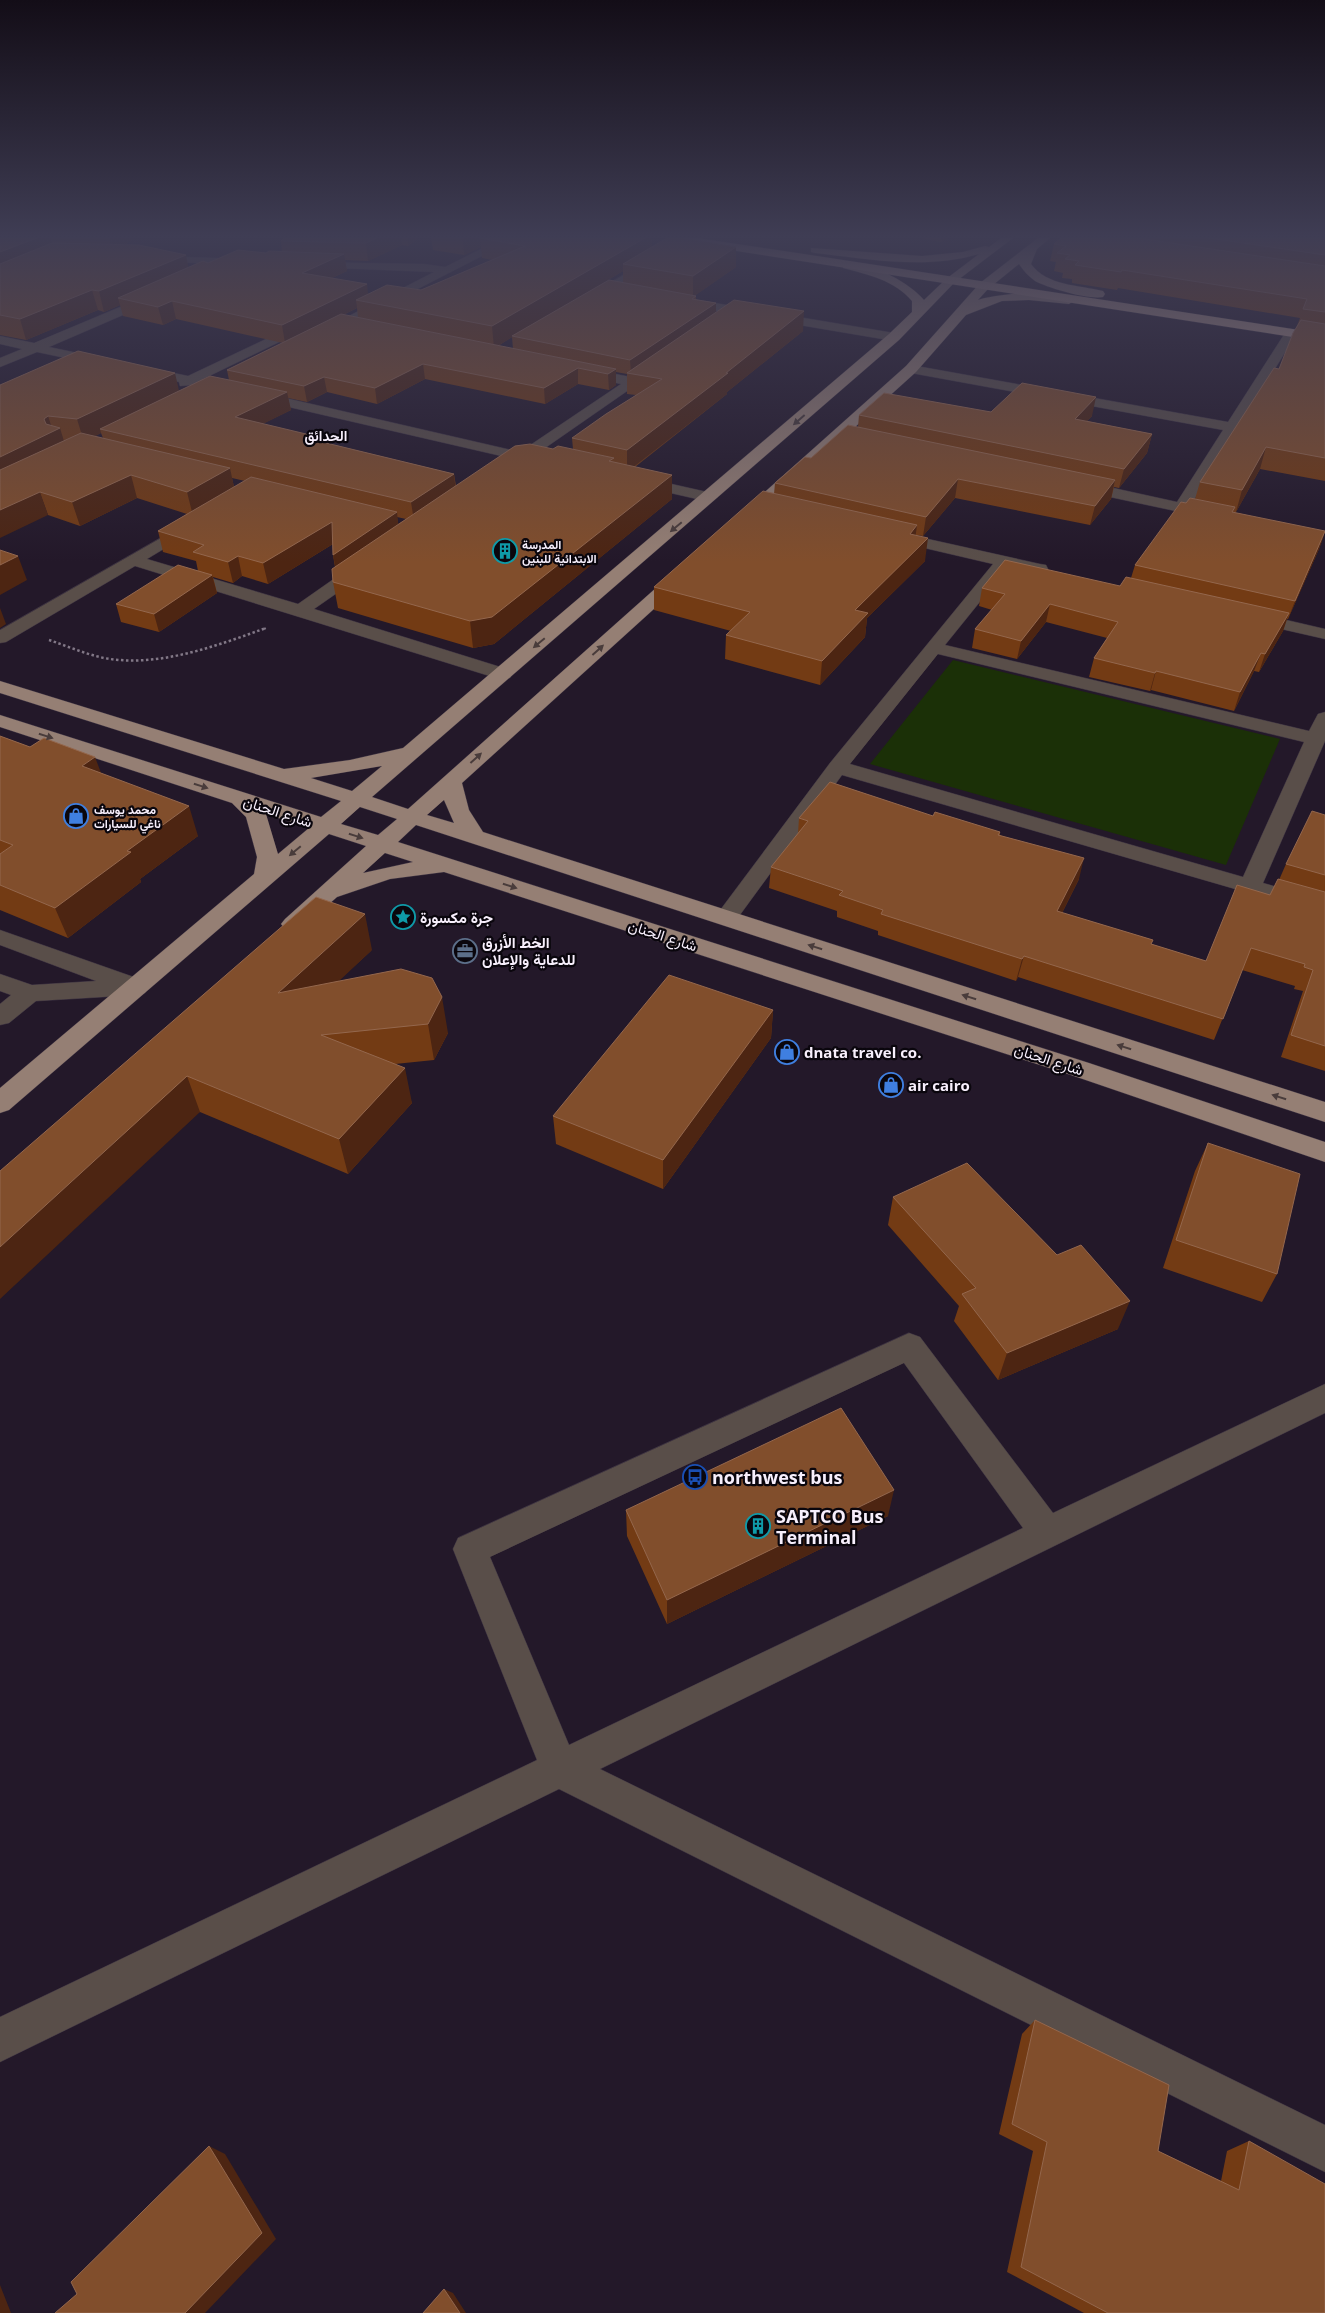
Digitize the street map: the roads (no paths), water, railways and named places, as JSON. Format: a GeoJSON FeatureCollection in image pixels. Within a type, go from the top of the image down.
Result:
{"type":"FeatureCollection","features":[{"type":"Feature","properties":{"kind":"main road"},"geometry":{"type":"LineString","coordinates":[[0,1103],[710,497],[884,346]]}},
{"type":"Feature","properties":{"kind":"main road"},"geometry":{"type":"LineString","coordinates":[[729,532],[768,508],[847,438],[933,346]]}},
{"type":"Feature","properties":{"kind":"main road"},"geometry":{"type":"LineString","coordinates":[[282,935],[693,565]]}},
{"type":"Feature","properties":{"kind":"main road"},"geometry":{"type":"LineString","coordinates":[[0,687],[357,798],[1325,1112]]}},
{"type":"Feature","properties":{"kind":"main road","name":"شارع الحنان"},"geometry":{"type":"LineString","coordinates":[[0,721],[1080,1069],[1325,1152]]}},
{"type":"Feature","properties":{"kind":"main road"},"geometry":{"type":"LineString","coordinates":[[278,774],[312,772],[384,760],[412,752]]}},
{"type":"Feature","properties":{"kind":"main road"},"geometry":{"type":"LineString","coordinates":[[452,780],[451,792],[465,824],[475,837]]}},
{"type":"Feature","properties":{"kind":"main road"},"geometry":{"type":"LineString","coordinates":[[239,798],[256,815],[268,857],[265,877]]}},
{"type":"Feature","properties":{"kind":"main road"},"geometry":{"type":"LineString","coordinates":[[325,895],[364,880],[420,867],[448,866]]}},
{"type":"Feature","properties":{"kind":"street"},"geometry":{"type":"LineString","coordinates":[[26,346],[190,380],[560,464]]}},
{"type":"Feature","properties":{"kind":"street"},"geometry":{"type":"LineString","coordinates":[[0,363],[40,346]]}},
{"type":"Feature","properties":{"kind":"street"},"geometry":{"type":"LineString","coordinates":[[173,389],[262,346]]}},
{"type":"Feature","properties":{"kind":"street"},"geometry":{"type":"LineString","coordinates":[[1182,507],[1284,346]]}},
{"type":"Feature","properties":{"kind":"street"},"geometry":{"type":"LineString","coordinates":[[498,473],[673,355]]}},
{"type":"Feature","properties":{"kind":"street"},"geometry":{"type":"LineString","coordinates":[[565,368],[634,382]]}},
{"type":"Feature","properties":{"kind":"street"},"geometry":{"type":"LineString","coordinates":[[912,369],[1233,427]]}},
{"type":"Feature","properties":{"kind":"street"},"geometry":{"type":"LineString","coordinates":[[198,394],[232,378]]}},
{"type":"Feature","properties":{"kind":"street"},"geometry":{"type":"LineString","coordinates":[[625,479],[710,497]]}},
{"type":"Feature","properties":{"kind":"street"},"geometry":{"type":"LineString","coordinates":[[1058,481],[1230,517]]}},
{"type":"Feature","properties":{"kind":"street"},"geometry":{"type":"LineString","coordinates":[[1,638],[211,514]]}},
{"type":"Feature","properties":{"kind":"street"},"geometry":{"type":"LineString","coordinates":[[872,531],[1052,572]]}},
{"type":"Feature","properties":{"kind":"street"},"geometry":{"type":"LineString","coordinates":[[300,610],[378,556]]}},
{"type":"Feature","properties":{"kind":"street"},"geometry":{"type":"LineString","coordinates":[[134,560],[503,674]]}},
{"type":"Feature","properties":{"kind":"street"},"geometry":{"type":"LineString","coordinates":[[726,918],[837,767],[1004,561]]}},
{"type":"Feature","properties":{"kind":"street"},"geometry":{"type":"LineString","coordinates":[[1228,612],[1325,634]]}},
{"type":"Feature","properties":{"kind":"street"},"geometry":{"type":"LineString","coordinates":[[934,648],[1316,738]]}},
{"type":"Feature","properties":{"kind":"street"},"geometry":{"type":"LineString","coordinates":[[1250,887],[1325,718]]}},
{"type":"Feature","properties":{"kind":"street"},"geometry":{"type":"LineString","coordinates":[[837,767],[1325,908]]}},
{"type":"Feature","properties":{"kind":"street"},"geometry":{"type":"LineString","coordinates":[[0,937],[136,987]]}},
{"type":"Feature","properties":{"kind":"street"},"geometry":{"type":"LineString","coordinates":[[0,982],[30,993],[136,987]]}},
{"type":"Feature","properties":{"kind":"street"},"geometry":{"type":"LineString","coordinates":[[0,1017],[30,993]]}},
{"type":"Feature","properties":{"kind":"street"},"geometry":{"type":"LineString","coordinates":[[1046,1532],[909,1346],[470,1549],[560,1768],[1325,2149]]}},
{"type":"Feature","properties":{"kind":"street"},"geometry":{"type":"LineString","coordinates":[[0,2040],[1325,1398]]}},
{"type":"Feature","properties":{"kind":"place","name":"المدرسة الابتدائية للبنين"},"geometry":{"type":"Point","coordinates":[505,551]}},
{"type":"Feature","properties":{"kind":"place","name":"محمد يوسف ناغي للسيارات"},"geometry":{"type":"Point","coordinates":[76,816]}},
{"type":"Feature","properties":{"kind":"place","name":"جرة مكسورة"},"geometry":{"type":"Point","coordinates":[403,917]}},
{"type":"Feature","properties":{"kind":"place","name":"الخط الأزرق للدعاية والإعلان"},"geometry":{"type":"Point","coordinates":[465,951]}},
{"type":"Feature","properties":{"kind":"place","name":"dnata travel co."},"geometry":{"type":"Point","coordinates":[787,1052]}},
{"type":"Feature","properties":{"kind":"place","name":"air cairo"},"geometry":{"type":"Point","coordinates":[891,1085]}},
{"type":"Feature","properties":{"kind":"place","name":"northwest bus"},"geometry":{"type":"Point","coordinates":[695,1477]}},
{"type":"Feature","properties":{"kind":"place","name":"SAPTCO Bus Terminal"},"geometry":{"type":"Point","coordinates":[758,1526]}},
{"type":"Feature","properties":{"kind":"district","name":"الحدائق"},"geometry":{"type":"Point","coordinates":[326,435]}}]}
